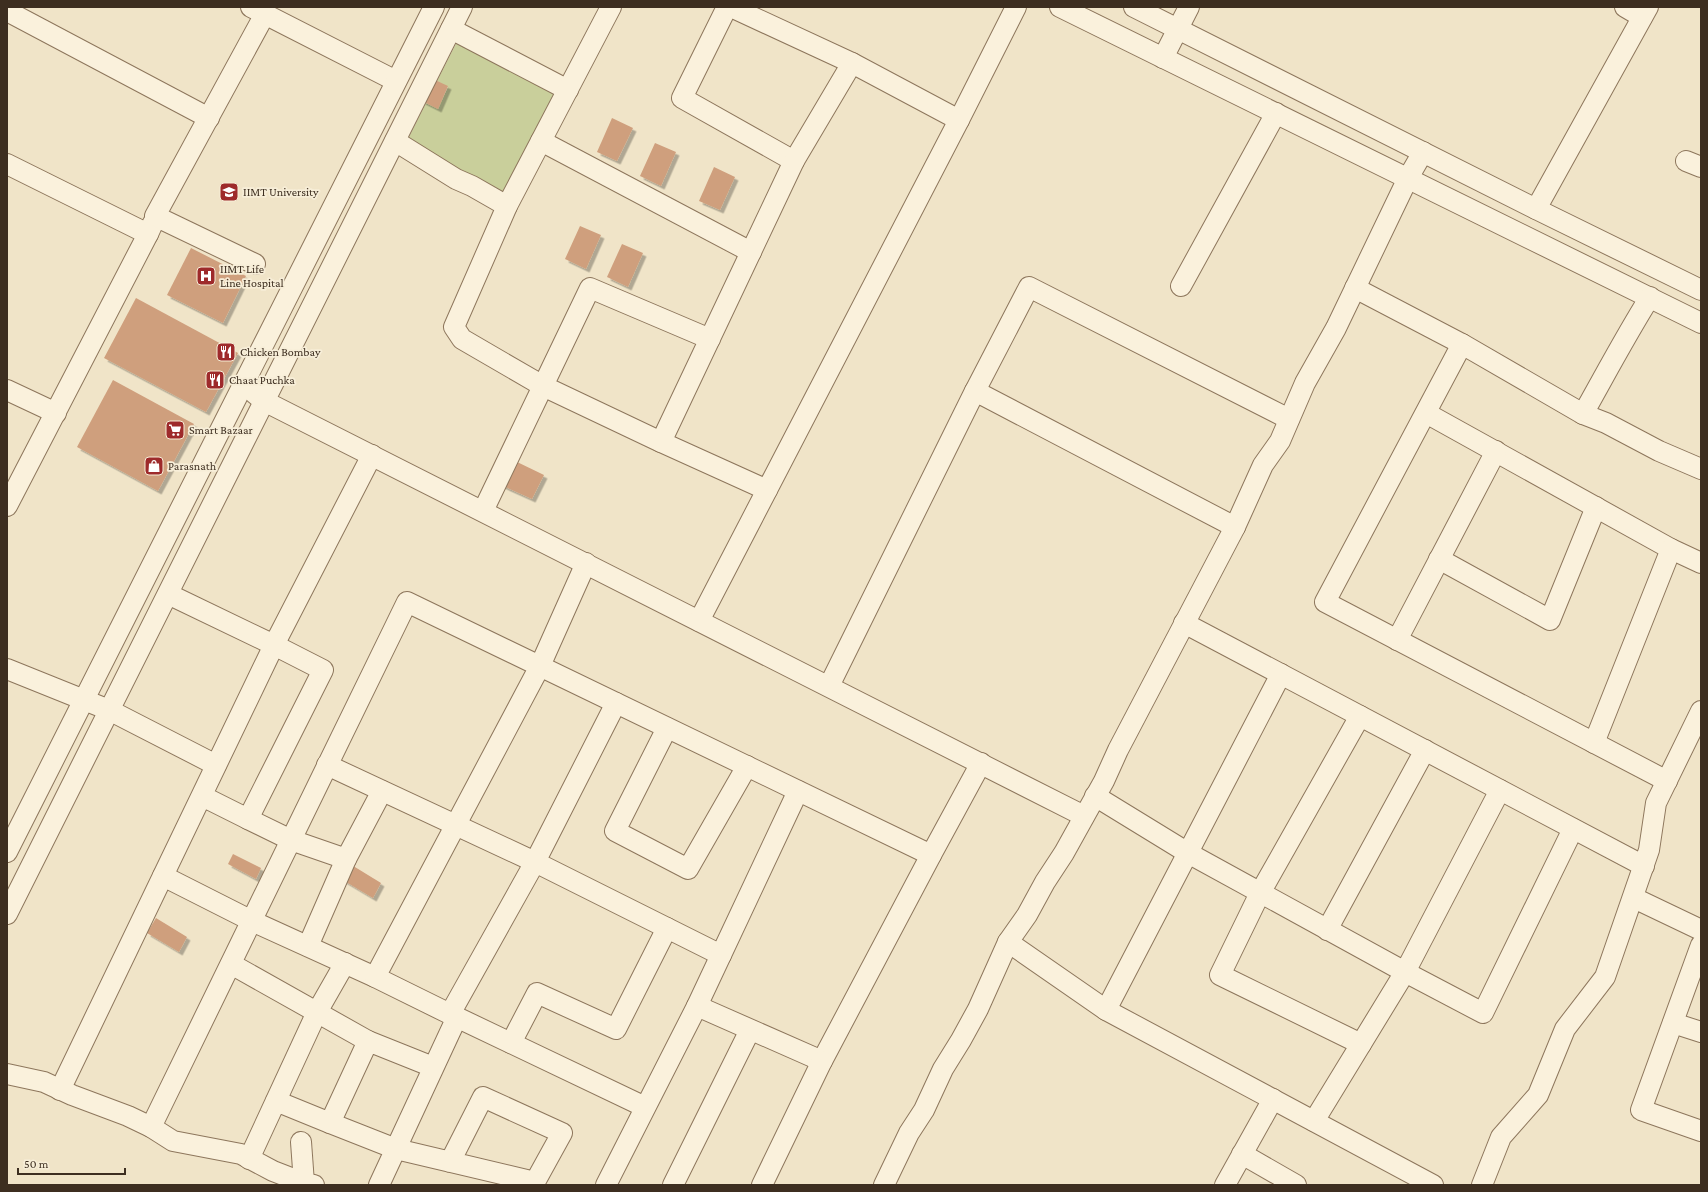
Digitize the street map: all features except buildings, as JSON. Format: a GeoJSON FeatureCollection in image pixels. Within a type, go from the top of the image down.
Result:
{"type":"FeatureCollection","features":[{"type":"Feature","properties":{"kind":"street"},"geometry":{"type":"LineString","coordinates":[[7,852],[434,7]]}},
{"type":"Feature","properties":{"kind":"street"},"geometry":{"type":"LineString","coordinates":[[7,914],[462,7]]}},
{"type":"Feature","properties":{"kind":"street"},"geometry":{"type":"LineString","coordinates":[[611,7],[507,206],[454,327],[462,340],[543,386],[767,490]]}},
{"type":"Feature","properties":{"kind":"street"},"geometry":{"type":"LineString","coordinates":[[727,7],[682,98],[794,161]]}},
{"type":"Feature","properties":{"kind":"street"},"geometry":{"type":"LineString","coordinates":[[731,7],[852,63],[959,120]]}},
{"type":"Feature","properties":{"kind":"street"},"geometry":{"type":"LineString","coordinates":[[699,621],[1016,7]]}},
{"type":"Feature","properties":{"kind":"street"},"geometry":{"type":"LineString","coordinates":[[1060,7],[1701,323]]}},
{"type":"Feature","properties":{"kind":"street"},"geometry":{"type":"LineString","coordinates":[[1134,7],[1536,209],[1701,290]]}},
{"type":"Feature","properties":{"kind":"street"},"geometry":{"type":"LineString","coordinates":[[1163,58],[1189,7]]}},
{"type":"Feature","properties":{"kind":"street"},"geometry":{"type":"LineString","coordinates":[[1536,209],[1645,12],[1625,7]]}},
{"type":"Feature","properties":{"kind":"street"},"geometry":{"type":"LineString","coordinates":[[9,499],[56,413],[148,234],[155,216],[209,118],[258,11],[396,81]]}},
{"type":"Feature","properties":{"kind":"street"},"geometry":{"type":"LineString","coordinates":[[7,12],[209,118]]}},
{"type":"Feature","properties":{"kind":"street"},"geometry":{"type":"LineString","coordinates":[[452,28],[568,90]]}},
{"type":"Feature","properties":{"kind":"street"},"geometry":{"type":"LineString","coordinates":[[662,442],[794,161],[852,63]]}},
{"type":"Feature","properties":{"kind":"street"},"geometry":{"type":"LineString","coordinates":[[1181,286],[1276,113]]}},
{"type":"Feature","properties":{"kind":"street"},"geometry":{"type":"LineString","coordinates":[[395,141],[456,179],[472,186],[507,206]]}},
{"type":"Feature","properties":{"kind":"street"},"geometry":{"type":"LineString","coordinates":[[541,141],[751,252]]}},
{"type":"Feature","properties":{"kind":"street"},"geometry":{"type":"LineString","coordinates":[[884,1185],[909,1133],[924,1110],[943,1069],[978,1009],[1008,942],[1027,915],[1045,882],[1064,853],[1095,796],[1235,527],[1263,465],[1280,441],[1305,383],[1336,328],[1408,178],[1423,152]]}},
{"type":"Feature","properties":{"kind":"street"},"geometry":{"type":"LineString","coordinates":[[7,164],[148,234]]}},
{"type":"Feature","properties":{"kind":"street"},"geometry":{"type":"LineString","coordinates":[[155,216],[255,264]]}},
{"type":"Feature","properties":{"kind":"street"},"geometry":{"type":"LineString","coordinates":[[829,686],[975,391],[1029,287],[1289,419]]}},
{"type":"Feature","properties":{"kind":"street"},"geometry":{"type":"LineString","coordinates":[[483,511],[590,288],[710,339]]}},
{"type":"Feature","properties":{"kind":"street"},"geometry":{"type":"LineString","coordinates":[[1355,288],[1462,344],[1583,414],[1606,423],[1659,451],[1701,468]]}},
{"type":"Feature","properties":{"kind":"street"},"geometry":{"type":"LineString","coordinates":[[1583,414],[1615,355],[1628,337],[1650,297]]}},
{"type":"Feature","properties":{"kind":"street"},"geometry":{"type":"LineString","coordinates":[[1462,344],[1325,602],[1667,781]]}},
{"type":"Feature","properties":{"kind":"street"},"geometry":{"type":"LineString","coordinates":[[242,386],[264,401],[1084,816]]}},
{"type":"Feature","properties":{"kind":"street"},"geometry":{"type":"LineString","coordinates":[[7,390],[56,413]]}},
{"type":"Feature","properties":{"kind":"street"},"geometry":{"type":"LineString","coordinates":[[975,391],[1235,527]]}},
{"type":"Feature","properties":{"kind":"street"},"geometry":{"type":"LineString","coordinates":[[1426,413],[1671,549],[1701,563]]}},
{"type":"Feature","properties":{"kind":"street"},"geometry":{"type":"LineString","coordinates":[[1397,640],[1496,451]]}},
{"type":"Feature","properties":{"kind":"street"},"geometry":{"type":"LineString","coordinates":[[60,1090],[274,645],[372,456]]}},
{"type":"Feature","properties":{"kind":"street"},"geometry":{"type":"LineString","coordinates":[[1439,559],[1550,620],[1596,507]]}},
{"type":"Feature","properties":{"kind":"street"},"geometry":{"type":"LineString","coordinates":[[173,524],[197,535]]}},
{"type":"Feature","properties":{"kind":"street"},"geometry":{"type":"LineString","coordinates":[[1594,743],[1671,549]]}},
{"type":"Feature","properties":{"kind":"street"},"geometry":{"type":"LineString","coordinates":[[375,977],[540,666],[586,563]]}},
{"type":"Feature","properties":{"kind":"street"},"geometry":{"type":"LineString","coordinates":[[168,594],[323,670],[248,820]]}},
{"type":"Feature","properties":{"kind":"street"},"geometry":{"type":"LineString","coordinates":[[152,1128],[407,602],[931,855]]}},
{"type":"Feature","properties":{"kind":"street"},"geometry":{"type":"LineString","coordinates":[[1184,623],[1644,866]]}},
{"type":"Feature","properties":{"kind":"street"},"geometry":{"type":"LineString","coordinates":[[7,669],[110,710],[216,765]]}},
{"type":"Feature","properties":{"kind":"street"},"geometry":{"type":"LineString","coordinates":[[1106,1010],[1281,674]]}},
{"type":"Feature","properties":{"kind":"street"},"geometry":{"type":"LineString","coordinates":[[379,1185],[434,1067],[454,1015],[535,862],[616,703]]}},
{"type":"Feature","properties":{"kind":"street"},"geometry":{"type":"LineString","coordinates":[[1482,1185],[1501,1137],[1538,1094],[1565,1028],[1605,978],[1634,898],[1649,850],[1656,803],[1701,711]]}},
{"type":"Feature","properties":{"kind":"street"},"geometry":{"type":"LineString","coordinates":[[1360,716],[1260,893],[1220,975],[1361,1044]]}},
{"type":"Feature","properties":{"kind":"street"},"geometry":{"type":"LineString","coordinates":[[667,728],[615,831],[688,870],[747,766]]}},
{"type":"Feature","properties":{"kind":"street"},"geometry":{"type":"LineString","coordinates":[[1327,930],[1425,750]]}},
{"type":"Feature","properties":{"kind":"street"},"geometry":{"type":"LineString","coordinates":[[762,1185],[822,1061],[981,763]]}},
{"type":"Feature","properties":{"kind":"street"},"geometry":{"type":"LineString","coordinates":[[327,765],[535,862],[721,955]]}},
{"type":"Feature","properties":{"kind":"street"},"geometry":{"type":"LineString","coordinates":[[1314,1121],[1405,972],[1500,790]]}},
{"type":"Feature","properties":{"kind":"street"},"geometry":{"type":"LineString","coordinates":[[308,946],[346,859],[382,791]]}},
{"type":"Feature","properties":{"kind":"street"},"geometry":{"type":"LineString","coordinates":[[606,1185],[697,1006],[798,791]]}},
{"type":"Feature","properties":{"kind":"street"},"geometry":{"type":"LineString","coordinates":[[202,796],[291,840],[346,859]]}},
{"type":"Feature","properties":{"kind":"street"},"geometry":{"type":"LineString","coordinates":[[1095,796],[1188,853],[1482,1013],[1573,829]]}},
{"type":"Feature","properties":{"kind":"street"},"geometry":{"type":"LineString","coordinates":[[163,876],[252,921],[375,977],[645,1107]]}},
{"type":"Feature","properties":{"kind":"street"},"geometry":{"type":"LineString","coordinates":[[1634,898],[1701,930]]}},
{"type":"Feature","properties":{"kind":"street"},"geometry":{"type":"LineString","coordinates":[[511,1043],[537,993],[616,1029],[667,928]]}},
{"type":"Feature","properties":{"kind":"street"},"geometry":{"type":"LineString","coordinates":[[1008,942],[1106,1010],[1433,1185]]}},
{"type":"Feature","properties":{"kind":"street"},"geometry":{"type":"LineString","coordinates":[[1701,945],[1641,1110],[1701,1131]]}},
{"type":"Feature","properties":{"kind":"street"},"geometry":{"type":"LineString","coordinates":[[249,1159],[317,1012],[345,963]]}},
{"type":"Feature","properties":{"kind":"street"},"geometry":{"type":"LineString","coordinates":[[231,964],[368,1041],[434,1067]]}},
{"type":"Feature","properties":{"kind":"street"},"geometry":{"type":"LineString","coordinates":[[697,1006],[822,1061]]}},
{"type":"Feature","properties":{"kind":"street"},"geometry":{"type":"LineString","coordinates":[[1673,1023],[1701,1032]]}},
{"type":"Feature","properties":{"kind":"street"},"geometry":{"type":"LineString","coordinates":[[673,1185],[750,1030]]}},
{"type":"Feature","properties":{"kind":"street"},"geometry":{"type":"LineString","coordinates":[[330,1123],[368,1041]]}},
{"type":"Feature","properties":{"kind":"street"},"geometry":{"type":"LineString","coordinates":[[7,1074],[44,1082],[152,1128],[173,1141],[241,1154],[273,1171],[309,1184]]}},
{"type":"Feature","properties":{"kind":"street"},"geometry":{"type":"LineString","coordinates":[[276,1101],[396,1149],[450,1162],[535,1182],[562,1133],[483,1097],[450,1162]]}},
{"type":"Feature","properties":{"kind":"street"},"geometry":{"type":"LineString","coordinates":[[1225,1185],[1273,1099]]}},
{"type":"Feature","properties":{"kind":"street"},"geometry":{"type":"LineString","coordinates":[[301,1142],[309,1184]]}},
{"type":"Feature","properties":{"kind":"street"},"geometry":{"type":"LineString","coordinates":[[1242,1154],[1291,1184]]}},
{"type":"Feature","properties":{"kind":"path"},"geometry":{"type":"LineString","coordinates":[[192,428],[196,431]]}},
{"type":"Feature","properties":{"kind":"path"},"geometry":{"type":"LineString","coordinates":[[189,432],[194,435]]}},
{"type":"Feature","properties":{"kind":"green space"},"geometry":{"type":"Polygon","coordinates":[[[458,40],[557,91],[504,194],[406,143],[426,103],[438,108],[448,87],[437,81],[458,40]]]}},
{"type":"Feature","properties":{"kind":"place","name":"IIMT University"},"geometry":{"type":"Point","coordinates":[229,192]}},
{"type":"Feature","properties":{"kind":"place","name":"IIMT Life Line Hospital"},"geometry":{"type":"Point","coordinates":[206,276]}},
{"type":"Feature","properties":{"kind":"place","name":"Chicken Bombay"},"geometry":{"type":"Point","coordinates":[226,352]}},
{"type":"Feature","properties":{"kind":"place","name":"Chaat Puchka"},"geometry":{"type":"Point","coordinates":[215,380]}},
{"type":"Feature","properties":{"kind":"place","name":"Smart Bazaar"},"geometry":{"type":"Point","coordinates":[175,430]}},
{"type":"Feature","properties":{"kind":"place","name":"Parasnath"},"geometry":{"type":"Point","coordinates":[154,466]}}]}
